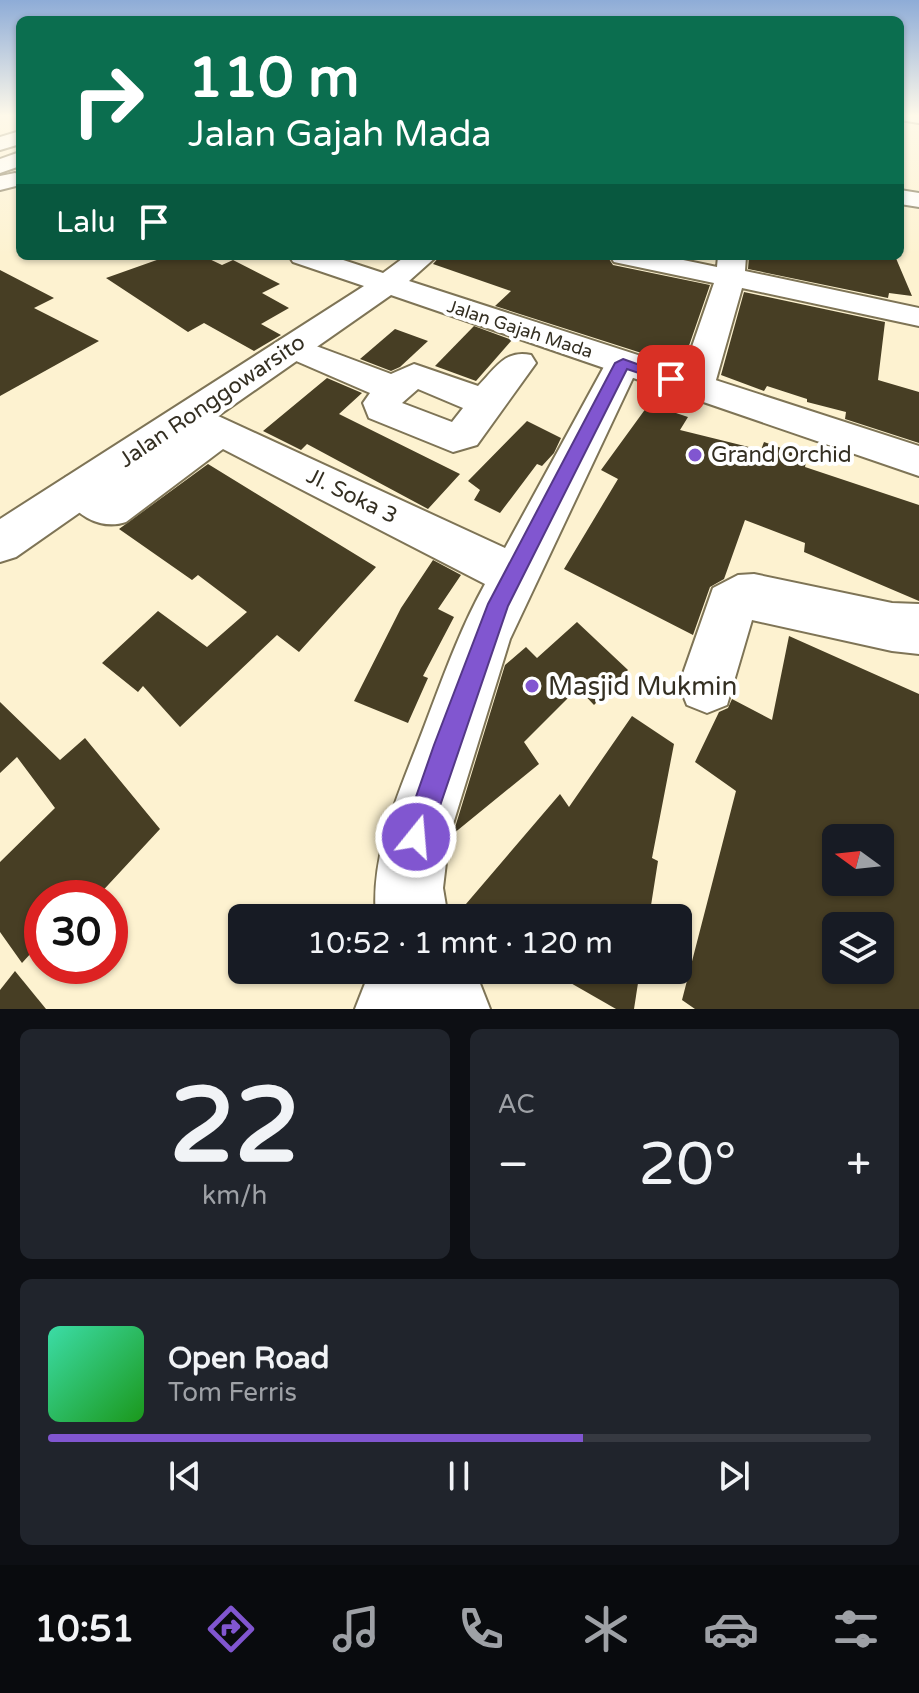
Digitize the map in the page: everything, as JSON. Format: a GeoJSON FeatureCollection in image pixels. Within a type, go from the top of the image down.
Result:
{"type":"FeatureCollection","features":[{"type":"Feature","properties":{"kind":"street","name":"Jalan Gajah Mada"},"geometry":{"type":"LineString","coordinates":[[314,260],[919,461]]}},
{"type":"Feature","properties":{"kind":"street","name":"Jalan Ronggowarsito"},"geometry":{"type":"LineString","coordinates":[[0,543],[81,489],[110,510],[292,347],[386,285],[418,260]]}},
{"type":"Feature","properties":{"kind":"street"},"geometry":{"type":"LineString","coordinates":[[654,260],[730,270],[919,317]]}},
{"type":"Feature","properties":{"kind":"street"},"geometry":{"type":"LineString","coordinates":[[696,387],[730,270]]}},
{"type":"Feature","properties":{"kind":"street"},"geometry":{"type":"LineString","coordinates":[[292,347],[394,389],[382,403],[382,409],[453,438],[463,435],[486,406],[486,401],[519,363]]}},
{"type":"Feature","properties":{"kind":"street"},"geometry":{"type":"LineString","coordinates":[[411,904],[409,876],[416,837],[485,635],[623,363]]}},
{"type":"Feature","properties":{"kind":"street","name":"Jl. Soka 3"},"geometry":{"type":"LineString","coordinates":[[197,429],[390,514],[514,575]]}},
{"type":"Feature","properties":{"kind":"street"},"geometry":{"type":"LineString","coordinates":[[707,685],[731,604],[738,598],[754,597],[892,627],[919,629]]}},
{"type":"Feature","properties":{"kind":"building"},"geometry":{"type":"Polygon","coordinates":[[[157,260],[211,260],[222,265],[233,260],[280,284],[262,293],[289,308],[261,324],[281,335],[254,351],[204,323],[188,332],[106,278],[157,260]]]}},
{"type":"Feature","properties":{"kind":"building"},"geometry":{"type":"Polygon","coordinates":[[[436,260],[610,260],[613,265],[710,285],[682,366],[495,306],[511,291],[433,264],[436,260]]]}},
{"type":"Feature","properties":{"kind":"building"},"geometry":{"type":"Polygon","coordinates":[[[749,260],[897,260],[912,296],[889,293],[888,298],[748,269],[749,260]]]}},
{"type":"Feature","properties":{"kind":"building"},"geometry":{"type":"Polygon","coordinates":[[[0,270],[54,298],[34,308],[99,341],[0,396],[0,270]]]}},
{"type":"Feature","properties":{"kind":"building"},"geometry":{"type":"Polygon","coordinates":[[[744,292],[885,322],[878,380],[919,392],[919,443],[845,419],[846,412],[807,402],[807,399],[767,386],[764,391],[721,375],[744,292]]]}},
{"type":"Feature","properties":{"kind":"building"},"geometry":{"type":"Polygon","coordinates":[[[474,326],[512,340],[476,381],[435,366],[474,326]]]}},
{"type":"Feature","properties":{"kind":"building"},"geometry":{"type":"Polygon","coordinates":[[[395,329],[428,341],[400,367],[391,371],[360,359],[395,329]]]}},
{"type":"Feature","properties":{"kind":"building"},"geometry":{"type":"Polygon","coordinates":[[[327,378],[362,393],[339,414],[460,474],[428,509],[307,444],[301,450],[263,431],[327,378]]]}},
{"type":"Feature","properties":{"kind":"building"},"geometry":{"type":"Polygon","coordinates":[[[649,404],[688,417],[680,430],[761,450],[764,442],[807,457],[805,467],[919,505],[919,601],[804,552],[805,543],[745,520],[724,579],[710,587],[693,635],[564,569],[618,479],[601,470],[649,404]]]}},
{"type":"Feature","properties":{"kind":"building"},"geometry":{"type":"Polygon","coordinates":[[[527,421],[561,438],[554,453],[542,466],[537,464],[500,513],[474,500],[480,490],[468,481],[527,421]]]}},
{"type":"Feature","properties":{"kind":"building"},"geometry":{"type":"Polygon","coordinates":[[[208,464],[376,567],[299,652],[277,635],[180,727],[143,686],[138,692],[102,663],[158,611],[207,647],[247,612],[198,575],[192,580],[119,529],[208,464]]]}},
{"type":"Feature","properties":{"kind":"building"},"geometry":{"type":"Polygon","coordinates":[[[433,560],[461,575],[438,609],[454,617],[423,676],[428,678],[408,723],[354,701],[401,608],[433,560]]]}},
{"type":"Feature","properties":{"kind":"building"},"geometry":{"type":"Polygon","coordinates":[[[577,622],[628,670],[594,705],[578,688],[524,742],[539,764],[453,834],[505,665],[526,647],[537,658],[577,622]]]}},
{"type":"Feature","properties":{"kind":"building"},"geometry":{"type":"Polygon","coordinates":[[[789,636],[919,694],[919,1009],[695,1009],[682,1000],[686,984],[692,984],[692,961],[736,791],[695,762],[719,712],[728,708],[732,699],[772,720],[789,636]]]}},
{"type":"Feature","properties":{"kind":"building"},"geometry":{"type":"Polygon","coordinates":[[[0,702],[60,760],[85,738],[160,829],[113,880],[24,880],[22,963],[0,932],[0,862],[55,808],[17,757],[0,773],[0,702]]]}},
{"type":"Feature","properties":{"kind":"building"},"geometry":{"type":"Polygon","coordinates":[[[632,716],[674,744],[652,858],[658,861],[651,904],[466,904],[560,794],[569,807],[632,716]]]}},
{"type":"Feature","properties":{"kind":"building"},"geometry":{"type":"Polygon","coordinates":[[[15,971],[46,1009],[0,1009],[0,990],[15,971]]]}},
{"type":"Feature","properties":{"kind":"building"},"geometry":{"type":"Polygon","coordinates":[[[572,984],[638,984],[634,1009],[616,1009],[572,984]]]}},
{"type":"Feature","properties":{"kind":"place","name":"Grand Orchid"},"geometry":{"type":"Point","coordinates":[695,455]}},
{"type":"Feature","properties":{"kind":"place","name":"Masjid Mukmin"},"geometry":{"type":"Point","coordinates":[532,686]}},
{"type":"Feature","properties":{"kind":"route"},"geometry":{"type":"LineString","coordinates":[[416,837],[436,772],[498,604],[623,363],[671,379]]}}]}
